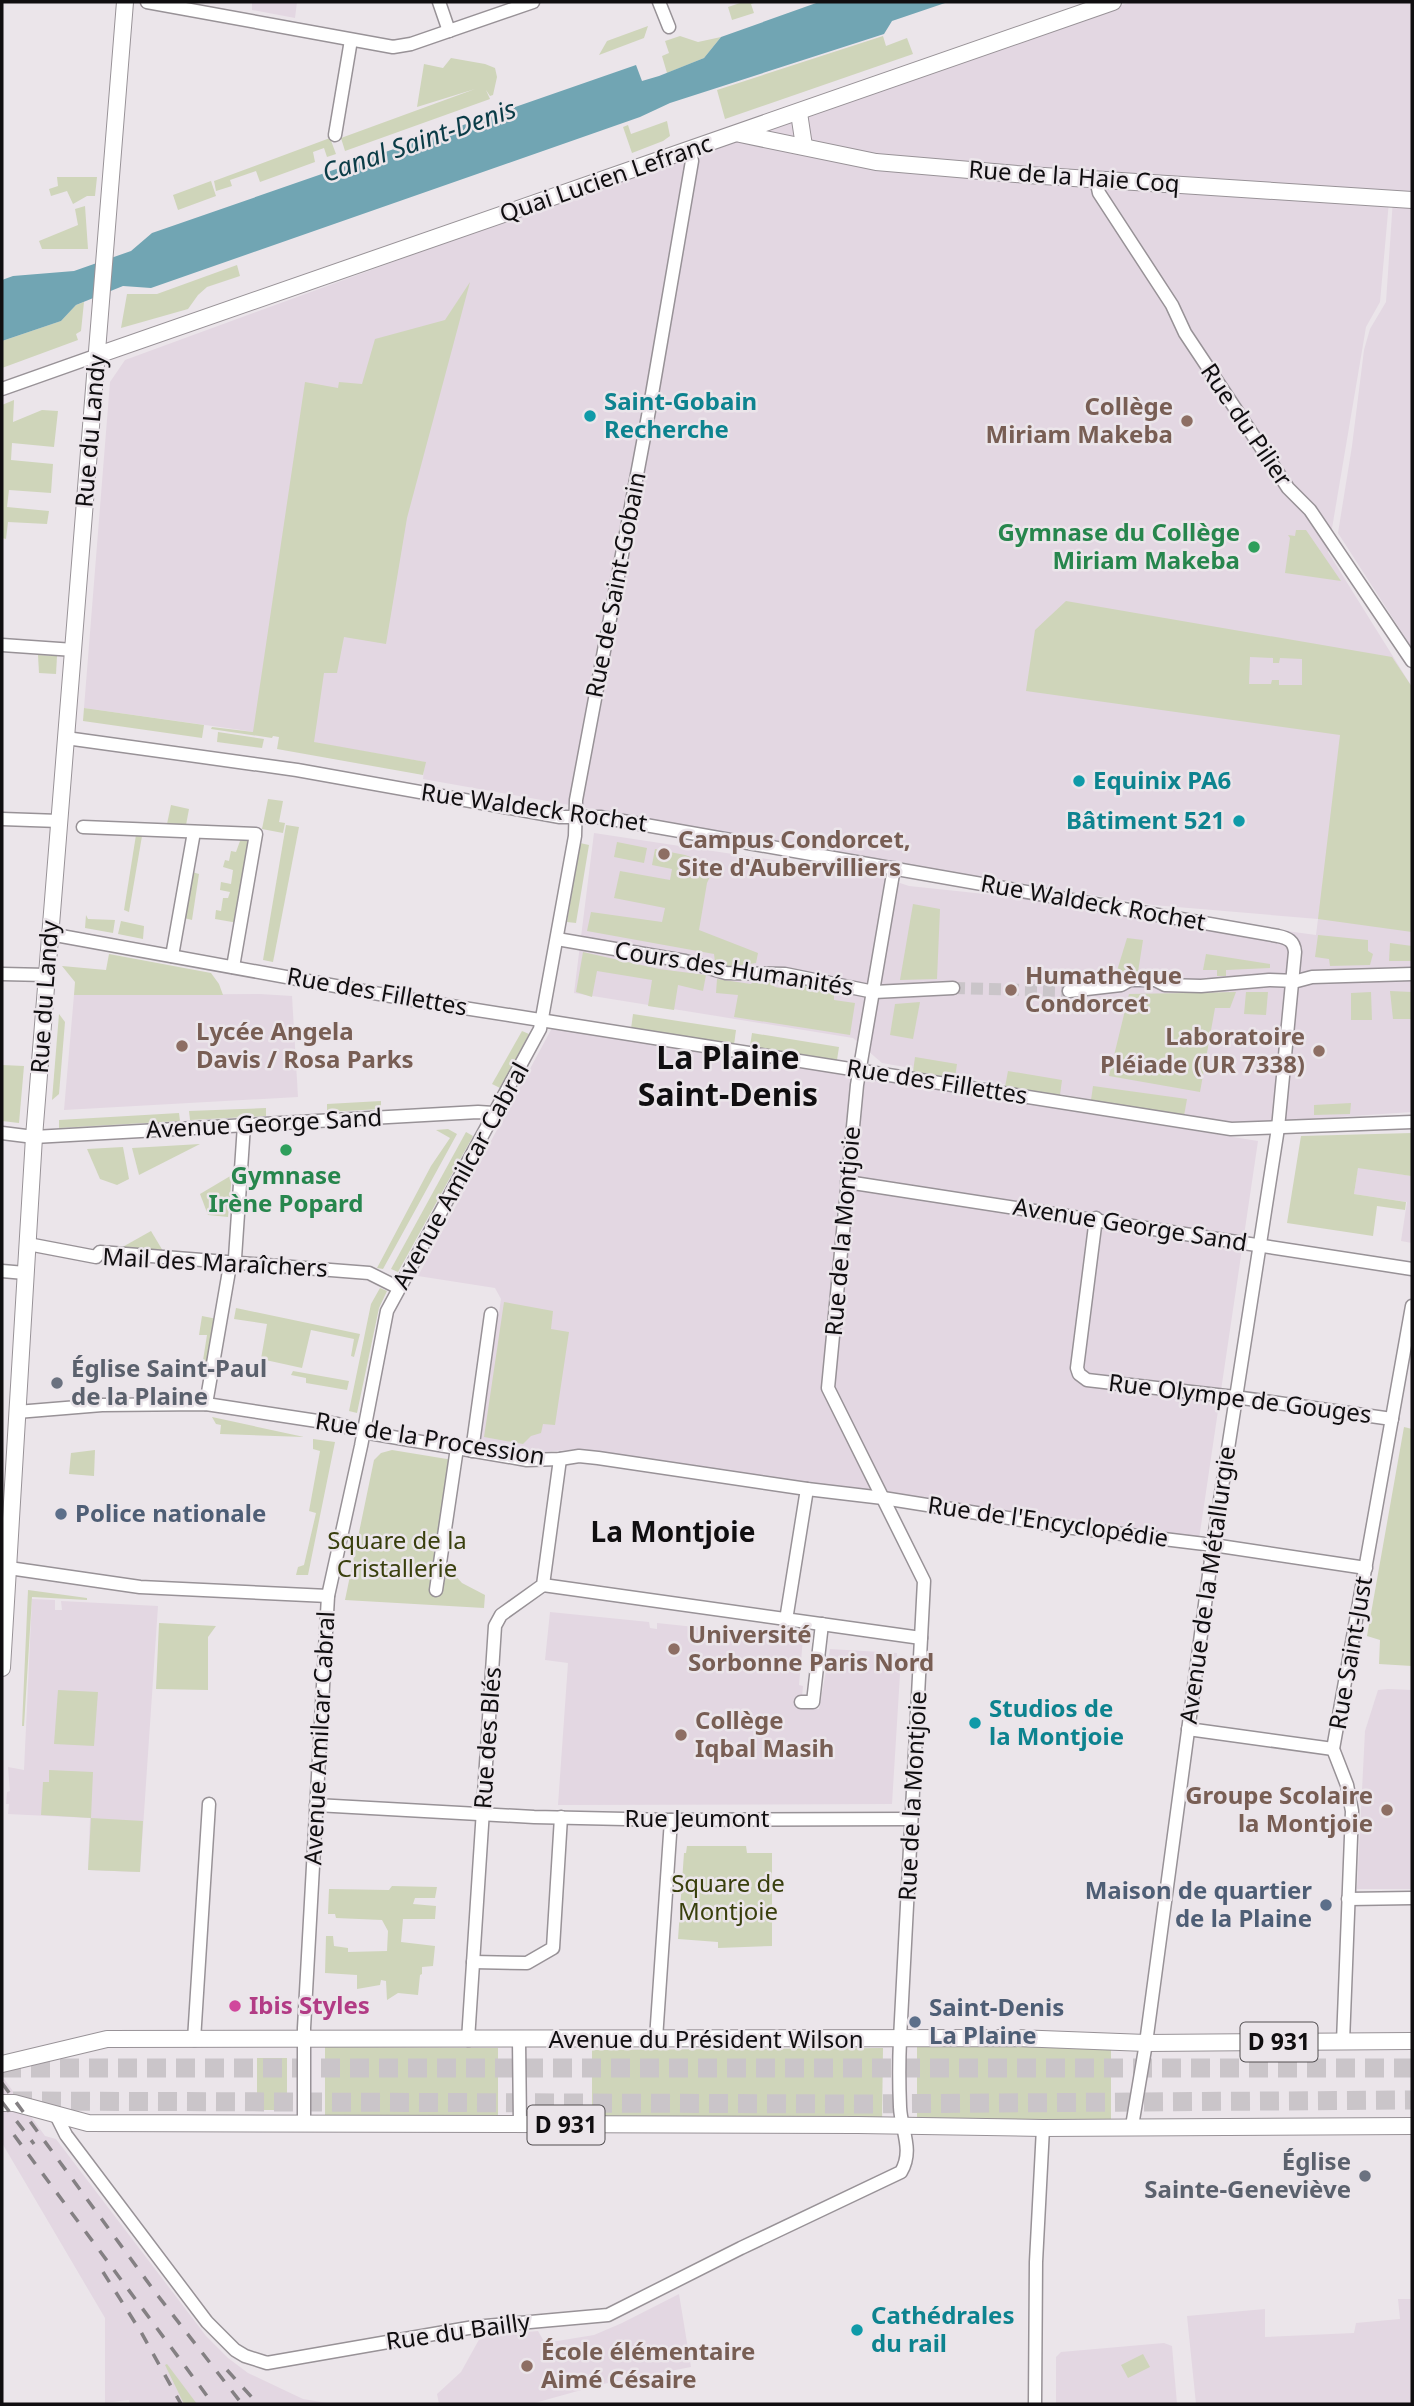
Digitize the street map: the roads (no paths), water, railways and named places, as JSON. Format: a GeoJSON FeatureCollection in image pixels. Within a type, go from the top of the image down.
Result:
{"type":"FeatureCollection","features":[{"type":"Feature","properties":{"kind":"main road","name":"Rue du Landy"},"geometry":{"type":"LineString","coordinates":[[2,1668],[5,1568],[34,1137],[125,2]]}},
{"type":"Feature","properties":{"kind":"main road","name":"Quai Lucien Lefranc"},"geometry":{"type":"LineString","coordinates":[[98,355],[1113,2]]}},
{"type":"Feature","properties":{"kind":"main road"},"geometry":{"type":"LineString","coordinates":[[799,113],[804,146]]}},
{"type":"Feature","properties":{"kind":"main road","name":"Rue de la Haie Coq"},"geometry":{"type":"LineString","coordinates":[[738,134],[876,162],[1412,200]]}},
{"type":"Feature","properties":{"kind":"main road","name":"Avenue du Président Wilson"},"geometry":{"type":"LineString","coordinates":[[2,2064],[107,2039],[1014,2038],[1146,2043],[1412,2041]]}},
{"type":"Feature","properties":{"kind":"main road","name":"D 931"},"geometry":{"type":"LineString","coordinates":[[2,2103],[14,2103],[88,2123],[1412,2126]]}},
{"type":"Feature","properties":{"kind":"street"},"geometry":{"type":"LineString","coordinates":[[146,2],[393,47],[411,44],[533,2]]}},
{"type":"Feature","properties":{"kind":"street"},"geometry":{"type":"LineString","coordinates":[[439,2],[449,31]]}},
{"type":"Feature","properties":{"kind":"street"},"geometry":{"type":"LineString","coordinates":[[659,2],[669,27]]}},
{"type":"Feature","properties":{"kind":"street"},"geometry":{"type":"LineString","coordinates":[[335,135],[351,40]]}},
{"type":"Feature","properties":{"kind":"street","name":"Rue de Saint-Gobain"},"geometry":{"type":"LineString","coordinates":[[542,1020],[575,836],[578,787],[651,400],[692,161],[689,149]]}},
{"type":"Feature","properties":{"kind":"street","name":"Rue du Pilier"},"geometry":{"type":"LineString","coordinates":[[1096,179],[1099,193],[1172,305],[1185,333],[1288,488],[1310,510],[1412,661]]}},
{"type":"Feature","properties":{"kind":"street"},"geometry":{"type":"LineString","coordinates":[[2,388],[98,355]]}},
{"type":"Feature","properties":{"kind":"street"},"geometry":{"type":"LineString","coordinates":[[2,645],[74,650]]}},
{"type":"Feature","properties":{"kind":"street","name":"Rue Waldeck Rochet"},"geometry":{"type":"LineString","coordinates":[[66,738],[297,770],[561,817],[600,817],[1290,939]]}},
{"type":"Feature","properties":{"kind":"street"},"geometry":{"type":"LineString","coordinates":[[2,819],[60,821]]}},
{"type":"Feature","properties":{"kind":"street"},"geometry":{"type":"LineString","coordinates":[[83,827],[256,834],[233,967]]}},
{"type":"Feature","properties":{"kind":"street"},"geometry":{"type":"LineString","coordinates":[[172,957],[194,832]]}},
{"type":"Feature","properties":{"kind":"street","name":"Rue de la Montjoie"},"geometry":{"type":"LineString","coordinates":[[894,868],[860,1069],[828,1388],[924,1581],[900,2039],[900,2110],[903,2126]]}},
{"type":"Feature","properties":{"kind":"street","name":"Rue des Fillettes"},"geometry":{"type":"LineString","coordinates":[[50,934],[542,1020],[1231,1129],[1412,1122]]}},
{"type":"Feature","properties":{"kind":"street","name":"Cours des Humanités"},"geometry":{"type":"LineString","coordinates":[[557,939],[685,961],[726,973],[785,974],[873,992],[953,988]]}},
{"type":"Feature","properties":{"kind":"street","name":"Avenue de la Métallurgie"},"geometry":{"type":"LineString","coordinates":[[1132,2126],[1146,2043],[1213,1545],[1278,1128],[1295,952],[1290,939]]}},
{"type":"Feature","properties":{"kind":"street"},"geometry":{"type":"LineString","coordinates":[[2,974],[47,975]]}},
{"type":"Feature","properties":{"kind":"street"},"geometry":{"type":"LineString","coordinates":[[1069,991],[1121,985],[1130,980],[1155,980],[1165,985],[1201,985],[1292,981],[1312,977],[1412,974]]}},
{"type":"Feature","properties":{"kind":"street","name":"Avenue Amilcar Cabral"},"geometry":{"type":"LineString","coordinates":[[304,2124],[304,2040],[328,1596],[387,1311],[540,1029],[542,1020]]}},
{"type":"Feature","properties":{"kind":"street","name":"Avenue George Sand"},"geometry":{"type":"LineString","coordinates":[[2,1133],[34,1137],[478,1112],[494,1114]]}},
{"type":"Feature","properties":{"kind":"street"},"geometry":{"type":"LineString","coordinates":[[206,1404],[232,1261],[235,1258],[244,1125]]}},
{"type":"Feature","properties":{"kind":"street","name":"Avenue George Sand"},"geometry":{"type":"LineString","coordinates":[[847,1182],[1096,1218],[1412,1269]]}},
{"type":"Feature","properties":{"kind":"street","name":"Rue Olympe de Gouges"},"geometry":{"type":"LineString","coordinates":[[1096,1218],[1077,1368],[1079,1374],[1087,1380],[1392,1419]]}},
{"type":"Feature","properties":{"kind":"street","name":"Mail des Maraîchers"},"geometry":{"type":"LineString","coordinates":[[28,1244],[96,1256],[100,1252],[369,1273],[399,1288]]}},
{"type":"Feature","properties":{"kind":"street"},"geometry":{"type":"LineString","coordinates":[[2,1271],[25,1273]]}},
{"type":"Feature","properties":{"kind":"street","name":"Rue Saint-Just"},"geometry":{"type":"LineString","coordinates":[[1343,2042],[1352,1811],[1347,1785],[1334,1749],[1412,1306]]}},
{"type":"Feature","properties":{"kind":"street"},"geometry":{"type":"LineString","coordinates":[[472,1451],[491,1314]]}},
{"type":"Feature","properties":{"kind":"street","name":"Rue de la Procession"},"geometry":{"type":"LineString","coordinates":[[17,1412],[102,1405],[206,1404],[325,1422],[363,1432],[527,1460],[579,1456],[598,1458],[807,1489],[886,1504]]}},
{"type":"Feature","properties":{"kind":"street"},"geometry":{"type":"LineString","coordinates":[[436,1590],[457,1448]]}},
{"type":"Feature","properties":{"kind":"street"},"geometry":{"type":"LineString","coordinates":[[560,1459],[542,1585],[921,1639]]}},
{"type":"Feature","properties":{"kind":"street"},"geometry":{"type":"LineString","coordinates":[[790,1620],[807,1489]]}},
{"type":"Feature","properties":{"kind":"street","name":"Rue de l'Encyclopédie"},"geometry":{"type":"LineString","coordinates":[[886,1504],[1213,1545],[1366,1569]]}},
{"type":"Feature","properties":{"kind":"street"},"geometry":{"type":"LineString","coordinates":[[5,1568],[140,1587],[328,1596]]}},
{"type":"Feature","properties":{"kind":"street","name":"Rue des Blés"},"geometry":{"type":"LineString","coordinates":[[468,2040],[495,1626],[502,1615],[542,1585]]}},
{"type":"Feature","properties":{"kind":"street"},"geometry":{"type":"LineString","coordinates":[[802,1702],[813,1702],[822,1624]]}},
{"type":"Feature","properties":{"kind":"street"},"geometry":{"type":"LineString","coordinates":[[1188,1729],[1334,1749]]}},
{"type":"Feature","properties":{"kind":"street"},"geometry":{"type":"LineString","coordinates":[[194,2040],[209,1804]]}},
{"type":"Feature","properties":{"kind":"street","name":"Rue Jeumont"},"geometry":{"type":"LineString","coordinates":[[316,1805],[561,1817],[911,1819]]}},
{"type":"Feature","properties":{"kind":"street"},"geometry":{"type":"LineString","coordinates":[[473,1962],[527,1963],[553,1948],[561,1817]]}},
{"type":"Feature","properties":{"kind":"street"},"geometry":{"type":"LineString","coordinates":[[656,2039],[671,1819]]}},
{"type":"Feature","properties":{"kind":"street"},"geometry":{"type":"LineString","coordinates":[[1348,1899],[1412,1898]]}},
{"type":"Feature","properties":{"kind":"street"},"geometry":{"type":"LineString","coordinates":[[519,2040],[520,2125]]}},
{"type":"Feature","properties":{"kind":"street","name":"Rue du Bailly"},"geometry":{"type":"LineString","coordinates":[[55,2113],[66,2135],[207,2322],[235,2350],[267,2363],[484,2326],[608,2315],[901,2172],[907,2162],[908,2138],[903,2126]]}},
{"type":"Feature","properties":{"kind":"street"},"geometry":{"type":"LineString","coordinates":[[1035,2404],[1035,2262],[1043,2127]]}},
{"type":"Feature","properties":{"kind":"water","name":"Canal Saint-Denis"},"geometry":{"type":"Polygon","coordinates":[[[819,2],[948,2],[892,21],[884,34],[670,103],[640,117],[151,288],[123,286],[76,305],[61,321],[2,341],[2,280],[13,276],[74,271],[131,251],[152,233],[636,65],[642,81],[659,76],[704,58],[721,37],[819,2]]]}},
{"type":"Feature","properties":{"kind":"tunnel"},"geometry":{"type":"LineString","coordinates":[[953,988],[1069,991]]}},
{"type":"Feature","properties":{"kind":"tunnel"},"geometry":{"type":"LineString","coordinates":[[2,2068],[1412,2068]]}},
{"type":"Feature","properties":{"kind":"tunnel"},"geometry":{"type":"LineString","coordinates":[[13,2101],[856,2104],[1412,2100]]}},
{"type":"Feature","properties":{"kind":"railway"},"geometry":{"type":"LineString","coordinates":[[2,2083],[155,2292],[242,2404]]}},
{"type":"Feature","properties":{"kind":"railway"},"geometry":{"type":"LineString","coordinates":[[2,2102],[34,2144]]}},
{"type":"Feature","properties":{"kind":"railway"},"geometry":{"type":"LineString","coordinates":[[14,2135],[213,2404]]}},
{"type":"Feature","properties":{"kind":"railway"},"geometry":{"type":"LineString","coordinates":[[103,2272],[141,2332],[181,2404]]}},
{"type":"Feature","properties":{"kind":"railway"},"geometry":{"type":"LineString","coordinates":[[227,2370],[258,2404]]}},
{"type":"Feature","properties":{"kind":"place","name":"Saint-Gobain Recherche"},"geometry":{"type":"Point","coordinates":[590,416]}},
{"type":"Feature","properties":{"kind":"place","name":"Collège Miriam Makeba"},"geometry":{"type":"Point","coordinates":[1187,421]}},
{"type":"Feature","properties":{"kind":"place","name":"Gymnase du Collège Miriam Makeba"},"geometry":{"type":"Point","coordinates":[1254,547]}},
{"type":"Feature","properties":{"kind":"place","name":"Equinix PA6"},"geometry":{"type":"Point","coordinates":[1079,781]}},
{"type":"Feature","properties":{"kind":"place","name":"Bâtiment 521"},"geometry":{"type":"Point","coordinates":[1239,821]}},
{"type":"Feature","properties":{"kind":"place","name":"Campus Condorcet, Site d'Aubervilliers"},"geometry":{"type":"Point","coordinates":[664,854]}},
{"type":"Feature","properties":{"kind":"place","name":"Humathèque Condorcet"},"geometry":{"type":"Point","coordinates":[1011,990]}},
{"type":"Feature","properties":{"kind":"place","name":"Lycée Angela Davis / Rosa Parks"},"geometry":{"type":"Point","coordinates":[182,1046]}},
{"type":"Feature","properties":{"kind":"place","name":"Laboratoire Pléiade (UR 7338)"},"geometry":{"type":"Point","coordinates":[1319,1051]}},
{"type":"Feature","properties":{"kind":"place","name":"Gymnase Irène Popard"},"geometry":{"type":"Point","coordinates":[286,1150]}},
{"type":"Feature","properties":{"kind":"place","name":"Église Saint-Paul de la Plaine"},"geometry":{"type":"Point","coordinates":[57,1383]}},
{"type":"Feature","properties":{"kind":"place","name":"Police nationale"},"geometry":{"type":"Point","coordinates":[61,1514]}},
{"type":"Feature","properties":{"kind":"place","name":"Université Sorbonne Paris Nord"},"geometry":{"type":"Point","coordinates":[674,1649]}},
{"type":"Feature","properties":{"kind":"place","name":"Studios de la Montjoie"},"geometry":{"type":"Point","coordinates":[975,1723]}},
{"type":"Feature","properties":{"kind":"place","name":"Collège Iqbal Masih"},"geometry":{"type":"Point","coordinates":[681,1735]}},
{"type":"Feature","properties":{"kind":"place","name":"Groupe Scolaire la Montjoie"},"geometry":{"type":"Point","coordinates":[1387,1810]}},
{"type":"Feature","properties":{"kind":"place","name":"Maison de quartier de la Plaine"},"geometry":{"type":"Point","coordinates":[1326,1905]}},
{"type":"Feature","properties":{"kind":"place","name":"Ibis Styles"},"geometry":{"type":"Point","coordinates":[235,2006]}},
{"type":"Feature","properties":{"kind":"place","name":"Saint-Denis La Plaine"},"geometry":{"type":"Point","coordinates":[915,2022]}},
{"type":"Feature","properties":{"kind":"place","name":"Église Sainte-Geneviève"},"geometry":{"type":"Point","coordinates":[1365,2176]}},
{"type":"Feature","properties":{"kind":"place","name":"Cathédrales du rail"},"geometry":{"type":"Point","coordinates":[857,2330]}},
{"type":"Feature","properties":{"kind":"place","name":"École élémentaire Aimé Césaire"},"geometry":{"type":"Point","coordinates":[527,2366]}},
{"type":"Feature","properties":{"kind":"district","name":"La Plaine Saint-Denis"},"geometry":{"type":"Point","coordinates":[728,1076]}},
{"type":"Feature","properties":{"kind":"district","name":"La Montjoie"},"geometry":{"type":"Point","coordinates":[673,1532]}},
{"type":"Feature","properties":{"kind":"park label","name":"Square de la Cristallerie"},"geometry":{"type":"Point","coordinates":[397,1555]}},
{"type":"Feature","properties":{"kind":"park label","name":"Square de Montjoie"},"geometry":{"type":"Point","coordinates":[728,1898]}}]}
